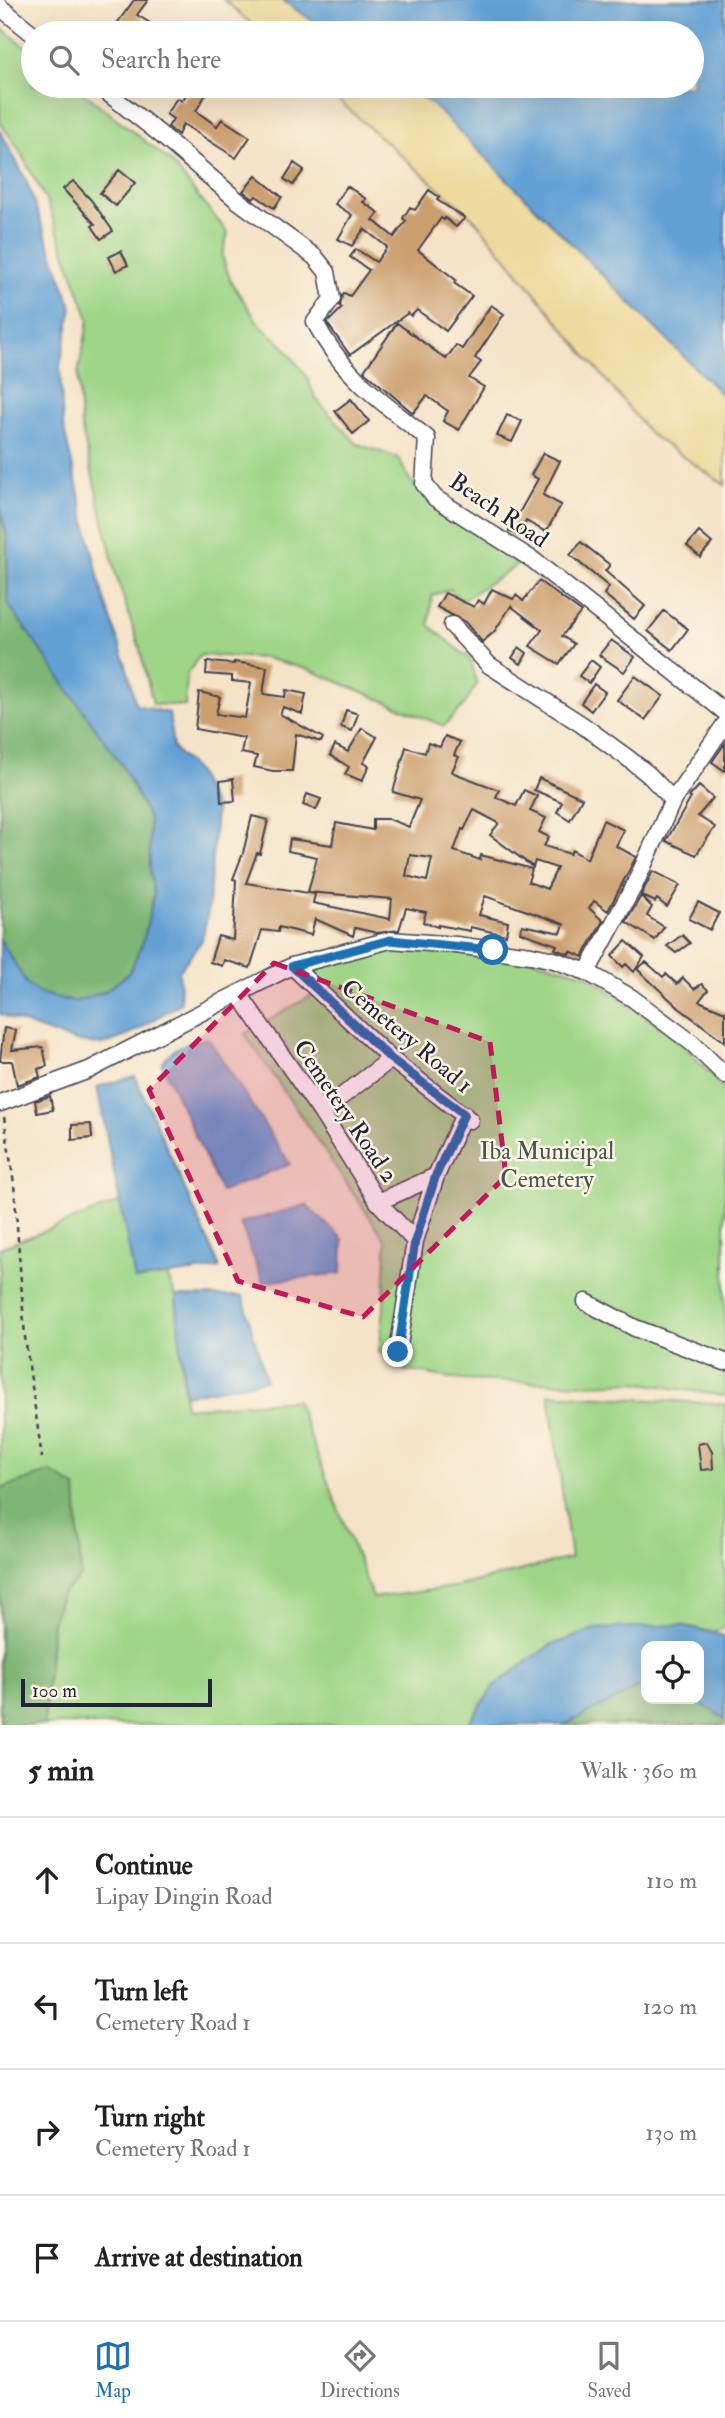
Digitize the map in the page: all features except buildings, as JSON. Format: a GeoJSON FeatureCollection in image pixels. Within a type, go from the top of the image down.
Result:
{"type":"FeatureCollection","features":[{"type":"Feature","properties":{"kind":"street"},"geometry":{"type":"LineString","coordinates":[[0,7],[21,24]]}},
{"type":"Feature","properties":{"kind":"street","name":"Beach Road"},"geometry":{"type":"LineString","coordinates":[[114,98],[237,200],[315,257],[327,272],[332,299],[315,323],[359,384],[427,438],[424,484],[435,498],[533,560],[725,712]]}},
{"type":"Feature","properties":{"kind":"street"},"geometry":{"type":"LineString","coordinates":[[452,625],[489,665],[581,724],[629,759],[673,800]]}},
{"type":"Feature","properties":{"kind":"street"},"geometry":{"type":"LineString","coordinates":[[587,972],[635,884],[673,800],[725,724]]}},
{"type":"Feature","properties":{"kind":"street"},"geometry":{"type":"LineString","coordinates":[[1,1103],[89,1070],[292,966],[390,940],[531,955],[587,972],[632,998],[692,1043],[725,1075]]}},
{"type":"Feature","properties":{"kind":"street","name":"Cemetery Road 1"},"geometry":{"type":"LineString","coordinates":[[292,966],[391,1059],[468,1118],[436,1175],[415,1241],[398,1352]]}},
{"type":"Feature","properties":{"kind":"street","name":"Cemetery Road 2"},"geometry":{"type":"LineString","coordinates":[[239,994],[321,1112],[378,1202],[436,1175]]}},
{"type":"Feature","properties":{"kind":"street"},"geometry":{"type":"LineString","coordinates":[[321,1112],[391,1059]]}},
{"type":"Feature","properties":{"kind":"street"},"geometry":{"type":"LineString","coordinates":[[378,1202],[415,1241]]}},
{"type":"Feature","properties":{"kind":"street"},"geometry":{"type":"LineString","coordinates":[[586,1302],[635,1328],[725,1362]]}},
{"type":"Feature","properties":{"kind":"path"},"geometry":{"type":"LineString","coordinates":[[1,1103],[13,1184],[25,1337],[42,1458]]}},
{"type":"Feature","properties":{"kind":"highlighted area"},"geometry":{"type":"Polygon","coordinates":[[[274,963],[490,1042],[506,1176],[363,1317],[238,1281],[149,1090],[274,963]]]}},
{"type":"Feature","properties":{"kind":"green space"},"geometry":{"type":"Polygon","coordinates":[[[0,27],[21,44],[21,98],[90,98],[170,161],[228,233],[222,256],[231,282],[260,325],[283,345],[307,377],[316,399],[357,444],[398,458],[421,493],[488,535],[517,565],[461,601],[450,589],[432,596],[429,625],[471,660],[477,684],[464,705],[444,726],[310,670],[265,658],[200,655],[187,674],[185,706],[153,704],[140,649],[116,575],[81,426],[78,373],[89,319],[47,202],[18,148],[0,122],[0,27]]]}},
{"type":"Feature","properties":{"kind":"green space"},"geometry":{"type":"Polygon","coordinates":[[[0,506],[7,537],[8,604],[123,767],[150,819],[150,871],[154,895],[143,942],[129,973],[104,992],[74,1002],[39,993],[27,984],[0,939],[0,506]]]}},
{"type":"Feature","properties":{"kind":"green space","name":"Iba Municipal Cemetery"},"geometry":{"type":"Polygon","coordinates":[[[394,944],[532,959],[588,975],[682,1043],[725,1090],[725,1396],[635,1382],[587,1384],[463,1380],[404,1370],[379,1352],[384,1308],[386,1241],[245,1034],[319,991],[298,970],[394,944]]]}},
{"type":"Feature","properties":{"kind":"green space"},"geometry":{"type":"Polygon","coordinates":[[[120,1202],[135,1279],[167,1275],[176,1296],[185,1408],[296,1400],[373,1598],[454,1587],[571,1558],[549,1394],[725,1404],[725,1628],[711,1632],[682,1625],[595,1629],[549,1646],[495,1685],[467,1725],[44,1725],[52,1622],[61,1595],[81,1576],[0,1489],[0,1248],[120,1202]]]}},
{"type":"Feature","properties":{"kind":"green space"},"geometry":{"type":"Polygon","coordinates":[[[50,1472],[76,1487],[81,1576],[61,1595],[52,1622],[44,1725],[0,1725],[0,1489],[50,1472]]]}},
{"type":"Feature","properties":{"kind":"green space"},"geometry":{"type":"Polygon","coordinates":[[[641,1686],[641,1704],[702,1704],[725,1719],[725,1725],[564,1725],[641,1686]]]}},
{"type":"Feature","properties":{"kind":"sand"},"geometry":{"type":"Polygon","coordinates":[[[224,0],[282,0],[313,21],[248,21],[224,0]]]}},
{"type":"Feature","properties":{"kind":"sand"},"geometry":{"type":"Polygon","coordinates":[[[336,98],[422,98],[434,106],[725,398],[725,485],[650,434],[476,221],[336,98]]]}},
{"type":"Feature","properties":{"kind":"water"},"geometry":{"type":"Polygon","coordinates":[[[282,0],[725,0],[725,398],[434,106],[422,98],[704,98],[704,21],[313,21],[282,0]]]}},
{"type":"Feature","properties":{"kind":"water"},"geometry":{"type":"Polygon","coordinates":[[[0,130],[26,180],[72,308],[60,366],[63,425],[101,588],[136,705],[169,713],[173,748],[196,771],[216,810],[208,912],[202,940],[179,971],[181,1003],[134,1032],[104,1044],[68,1039],[0,1014],[0,939],[27,984],[39,993],[74,1002],[104,992],[129,973],[143,942],[154,895],[150,871],[149,819],[123,767],[8,604],[7,537],[0,506],[0,130]]]}},
{"type":"Feature","properties":{"kind":"water"},"geometry":{"type":"Polygon","coordinates":[[[208,1038],[290,1164],[221,1192],[162,1064],[176,1049],[208,1038]]]}},
{"type":"Feature","properties":{"kind":"water"},"geometry":{"type":"Polygon","coordinates":[[[135,1076],[220,1268],[135,1280],[97,1087],[135,1076]]]}},
{"type":"Feature","properties":{"kind":"water"},"geometry":{"type":"Polygon","coordinates":[[[306,1205],[343,1239],[342,1273],[263,1282],[240,1223],[306,1205]]]}},
{"type":"Feature","properties":{"kind":"water"},"geometry":{"type":"Polygon","coordinates":[[[176,1296],[243,1296],[266,1380],[185,1395],[176,1296]]]}},
{"type":"Feature","properties":{"kind":"water"},"geometry":{"type":"Polygon","coordinates":[[[682,1625],[725,1636],[725,1719],[702,1704],[704,1704],[704,1641],[641,1641],[641,1686],[564,1725],[467,1725],[495,1685],[549,1646],[595,1629],[682,1625]]]}},
{"type":"Feature","properties":{"kind":"route"},"geometry":{"type":"LineString","coordinates":[[398,1352],[415,1241],[436,1175],[464,1114],[391,1059],[292,966],[390,940],[493,950]]}}]}
